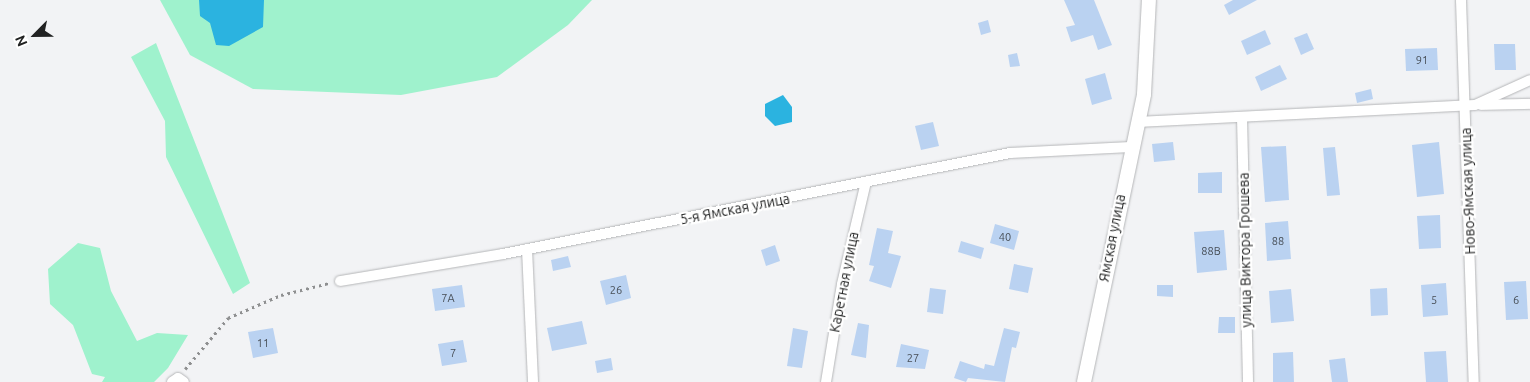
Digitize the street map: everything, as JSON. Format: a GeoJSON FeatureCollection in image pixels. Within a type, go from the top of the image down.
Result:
{"type":"FeatureCollection","features":[{"type":"Feature","properties":{"kind":"street","name":"Ямская улица"},"geometry":{"type":"LineString","coordinates":[[1084,382],[1131,146],[1144,94],[1149,0]]}},
{"type":"Feature","properties":{"kind":"street","name":"Ново-Ямская улица"},"geometry":{"type":"LineString","coordinates":[[1461,0],[1470,106],[1474,382]]}},
{"type":"Feature","properties":{"kind":"street"},"geometry":{"type":"LineString","coordinates":[[1470,106],[1530,80]]}},
{"type":"Feature","properties":{"kind":"street"},"geometry":{"type":"LineString","coordinates":[[1137,122],[1530,104]]}},
{"type":"Feature","properties":{"kind":"street","name":"улица Виктора Грошева"},"geometry":{"type":"LineString","coordinates":[[1242,117],[1248,382]]}},
{"type":"Feature","properties":{"kind":"street","name":"5-я Ямская улица"},"geometry":{"type":"LineString","coordinates":[[340,281],[527,249],[1010,153],[1131,146]]}},
{"type":"Feature","properties":{"kind":"street","name":"Каретная улица"},"geometry":{"type":"LineString","coordinates":[[826,382],[842,284],[866,182]]}},
{"type":"Feature","properties":{"kind":"street"},"geometry":{"type":"LineString","coordinates":[[527,249],[533,382]]}},
{"type":"Feature","properties":{"kind":"path"},"geometry":{"type":"LineString","coordinates":[[178,381],[228,318],[281,295],[340,281]]}},
{"type":"Feature","properties":{"kind":"green space"},"geometry":{"type":"Polygon","coordinates":[[[160,0],[592,0],[568,25],[497,77],[401,95],[253,89],[190,55],[160,0]]]}},
{"type":"Feature","properties":{"kind":"green space"},"geometry":{"type":"Polygon","coordinates":[[[156,43],[250,283],[233,294],[166,157],[165,121],[131,57],[156,43]]]}},
{"type":"Feature","properties":{"kind":"green space"},"geometry":{"type":"Polygon","coordinates":[[[78,243],[100,248],[111,291],[137,341],[157,333],[188,335],[168,368],[154,382],[102,382],[105,377],[92,374],[73,325],[50,304],[48,269],[78,243]]]}},
{"type":"Feature","properties":{"kind":"water"},"geometry":{"type":"Polygon","coordinates":[[[199,0],[264,0],[263,27],[229,46],[216,45],[210,23],[200,16],[199,0]]]}},
{"type":"Feature","properties":{"kind":"water"},"geometry":{"type":"Polygon","coordinates":[[[783,95],[792,107],[792,122],[775,126],[765,116],[765,104],[783,95]]]}},
{"type":"Feature","properties":{"kind":"building"},"geometry":{"type":"Polygon","coordinates":[[[1064,0],[1094,0],[1112,45],[1098,50],[1093,35],[1071,42],[1066,27],[1075,25],[1064,0]]]}},
{"type":"Feature","properties":{"kind":"building"},"geometry":{"type":"Polygon","coordinates":[[[1233,0],[1257,0],[1229,15],[1224,5],[1233,0]]]}},
{"type":"Feature","properties":{"kind":"building"},"geometry":{"type":"Polygon","coordinates":[[[988,20],[991,32],[981,35],[978,23],[988,20]]]}},
{"type":"Feature","properties":{"kind":"building"},"geometry":{"type":"Polygon","coordinates":[[[1265,30],[1271,44],[1247,55],[1241,41],[1265,30]]]}},
{"type":"Feature","properties":{"kind":"building"},"geometry":{"type":"Polygon","coordinates":[[[1307,33],[1314,49],[1301,55],[1294,38],[1307,33]]]}},
{"type":"Feature","properties":{"kind":"building"},"geometry":{"type":"Polygon","coordinates":[[[1494,44],[1515,44],[1516,70],[1495,70],[1494,44]]]}},
{"type":"Feature","properties":{"kind":"building"},"geometry":{"type":"Polygon","coordinates":[[[1437,48],[1438,70],[1406,71],[1405,49],[1437,48]]]}},
{"type":"Feature","properties":{"kind":"building"},"geometry":{"type":"Polygon","coordinates":[[[1017,53],[1020,66],[1010,67],[1008,55],[1017,53]]]}},
{"type":"Feature","properties":{"kind":"building"},"geometry":{"type":"Polygon","coordinates":[[[1280,65],[1287,79],[1261,91],[1255,77],[1280,65]]]}},
{"type":"Feature","properties":{"kind":"building"},"geometry":{"type":"Polygon","coordinates":[[[1105,73],[1112,99],[1092,105],[1085,79],[1105,73]]]}},
{"type":"Feature","properties":{"kind":"building"},"geometry":{"type":"Polygon","coordinates":[[[1371,89],[1373,99],[1357,103],[1355,93],[1371,89]]]}},
{"type":"Feature","properties":{"kind":"building"},"geometry":{"type":"Polygon","coordinates":[[[933,122],[939,146],[921,150],[915,126],[933,122]]]}},
{"type":"Feature","properties":{"kind":"building"},"geometry":{"type":"Polygon","coordinates":[[[1173,142],[1175,160],[1154,162],[1152,144],[1173,142]]]}},
{"type":"Feature","properties":{"kind":"building"},"geometry":{"type":"Polygon","coordinates":[[[1439,142],[1444,194],[1417,197],[1412,145],[1439,142]]]}},
{"type":"Feature","properties":{"kind":"building"},"geometry":{"type":"Polygon","coordinates":[[[1286,146],[1289,200],[1265,202],[1261,147],[1286,146]]]}},
{"type":"Feature","properties":{"kind":"building"},"geometry":{"type":"Polygon","coordinates":[[[1335,147],[1340,195],[1327,196],[1323,148],[1335,147]]]}},
{"type":"Feature","properties":{"kind":"building"},"geometry":{"type":"Polygon","coordinates":[[[1222,172],[1222,193],[1198,193],[1198,173],[1222,172]]]}},
{"type":"Feature","properties":{"kind":"building"},"geometry":{"type":"Polygon","coordinates":[[[1440,215],[1441,248],[1419,249],[1417,216],[1440,215]]]}},
{"type":"Feature","properties":{"kind":"building"},"geometry":{"type":"Polygon","coordinates":[[[1288,221],[1291,259],[1267,261],[1265,223],[1288,221]]]}},
{"type":"Feature","properties":{"kind":"building"},"geometry":{"type":"Polygon","coordinates":[[[995,224],[1019,231],[1014,250],[990,243],[995,224]]]}},
{"type":"Feature","properties":{"kind":"building"},"geometry":{"type":"Polygon","coordinates":[[[877,228],[893,231],[888,253],[901,256],[891,288],[869,281],[874,266],[869,265],[877,228]]]}},
{"type":"Feature","properties":{"kind":"building"},"geometry":{"type":"Polygon","coordinates":[[[1224,230],[1227,270],[1197,273],[1194,232],[1224,230]]]}},
{"type":"Feature","properties":{"kind":"building"},"geometry":{"type":"Polygon","coordinates":[[[961,241],[984,248],[981,259],[958,252],[961,241]]]}},
{"type":"Feature","properties":{"kind":"building"},"geometry":{"type":"Polygon","coordinates":[[[775,245],[780,261],[766,266],[761,250],[775,245]]]}},
{"type":"Feature","properties":{"kind":"building"},"geometry":{"type":"Polygon","coordinates":[[[568,256],[571,267],[553,271],[551,260],[568,256]]]}},
{"type":"Feature","properties":{"kind":"building"},"geometry":{"type":"Polygon","coordinates":[[[1014,264],[1033,268],[1028,293],[1009,289],[1014,264]]]}},
{"type":"Feature","properties":{"kind":"building"},"geometry":{"type":"Polygon","coordinates":[[[626,275],[631,298],[606,305],[600,281],[626,275]]]}},
{"type":"Feature","properties":{"kind":"building"},"geometry":{"type":"Polygon","coordinates":[[[1526,281],[1528,319],[1506,320],[1504,282],[1526,281]]]}},
{"type":"Feature","properties":{"kind":"building"},"geometry":{"type":"Polygon","coordinates":[[[1446,283],[1448,315],[1423,317],[1421,285],[1446,283]]]}},
{"type":"Feature","properties":{"kind":"building"},"geometry":{"type":"Polygon","coordinates":[[[462,285],[465,307],[435,311],[432,289],[462,285]]]}},
{"type":"Feature","properties":{"kind":"building"},"geometry":{"type":"Polygon","coordinates":[[[1157,285],[1173,285],[1173,297],[1157,296],[1157,285]]]}},
{"type":"Feature","properties":{"kind":"building"},"geometry":{"type":"Polygon","coordinates":[[[930,288],[946,290],[943,314],[927,312],[930,288]]]}},
{"type":"Feature","properties":{"kind":"building"},"geometry":{"type":"Polygon","coordinates":[[[1387,288],[1388,315],[1371,316],[1370,289],[1387,288]]]}},
{"type":"Feature","properties":{"kind":"building"},"geometry":{"type":"Polygon","coordinates":[[[1291,289],[1294,321],[1271,323],[1269,291],[1291,289]]]}},
{"type":"Feature","properties":{"kind":"building"},"geometry":{"type":"Polygon","coordinates":[[[1219,317],[1235,317],[1235,333],[1218,333],[1219,317]]]}},
{"type":"Feature","properties":{"kind":"building"},"geometry":{"type":"Polygon","coordinates":[[[582,321],[587,344],[552,351],[547,328],[582,321]]]}},
{"type":"Feature","properties":{"kind":"building"},"geometry":{"type":"Polygon","coordinates":[[[858,323],[869,325],[866,358],[851,355],[858,323]]]}},
{"type":"Feature","properties":{"kind":"building"},"geometry":{"type":"Polygon","coordinates":[[[273,328],[278,353],[253,358],[248,332],[273,328]]]}},
{"type":"Feature","properties":{"kind":"building"},"geometry":{"type":"Polygon","coordinates":[[[793,328],[808,331],[802,368],[787,366],[793,328]]]}},
{"type":"Feature","properties":{"kind":"building"},"geometry":{"type":"Polygon","coordinates":[[[1004,328],[1020,332],[1016,348],[1012,347],[1005,382],[968,378],[966,382],[954,378],[960,361],[984,369],[985,364],[994,366],[1004,328]]]}},
{"type":"Feature","properties":{"kind":"building"},"geometry":{"type":"Polygon","coordinates":[[[463,340],[467,362],[442,366],[438,344],[463,340]]]}},
{"type":"Feature","properties":{"kind":"building"},"geometry":{"type":"Polygon","coordinates":[[[901,344],[929,350],[925,369],[896,367],[901,344]]]}},
{"type":"Feature","properties":{"kind":"building"},"geometry":{"type":"Polygon","coordinates":[[[1446,351],[1448,382],[1426,382],[1424,352],[1446,351]]]}},
{"type":"Feature","properties":{"kind":"building"},"geometry":{"type":"Polygon","coordinates":[[[1293,352],[1294,382],[1273,382],[1273,353],[1293,352]]]}},
{"type":"Feature","properties":{"kind":"building"},"geometry":{"type":"Polygon","coordinates":[[[611,358],[613,370],[597,373],[595,361],[611,358]]]}},
{"type":"Feature","properties":{"kind":"building"},"geometry":{"type":"Polygon","coordinates":[[[1345,358],[1348,382],[1332,382],[1329,360],[1345,358]]]}}]}
